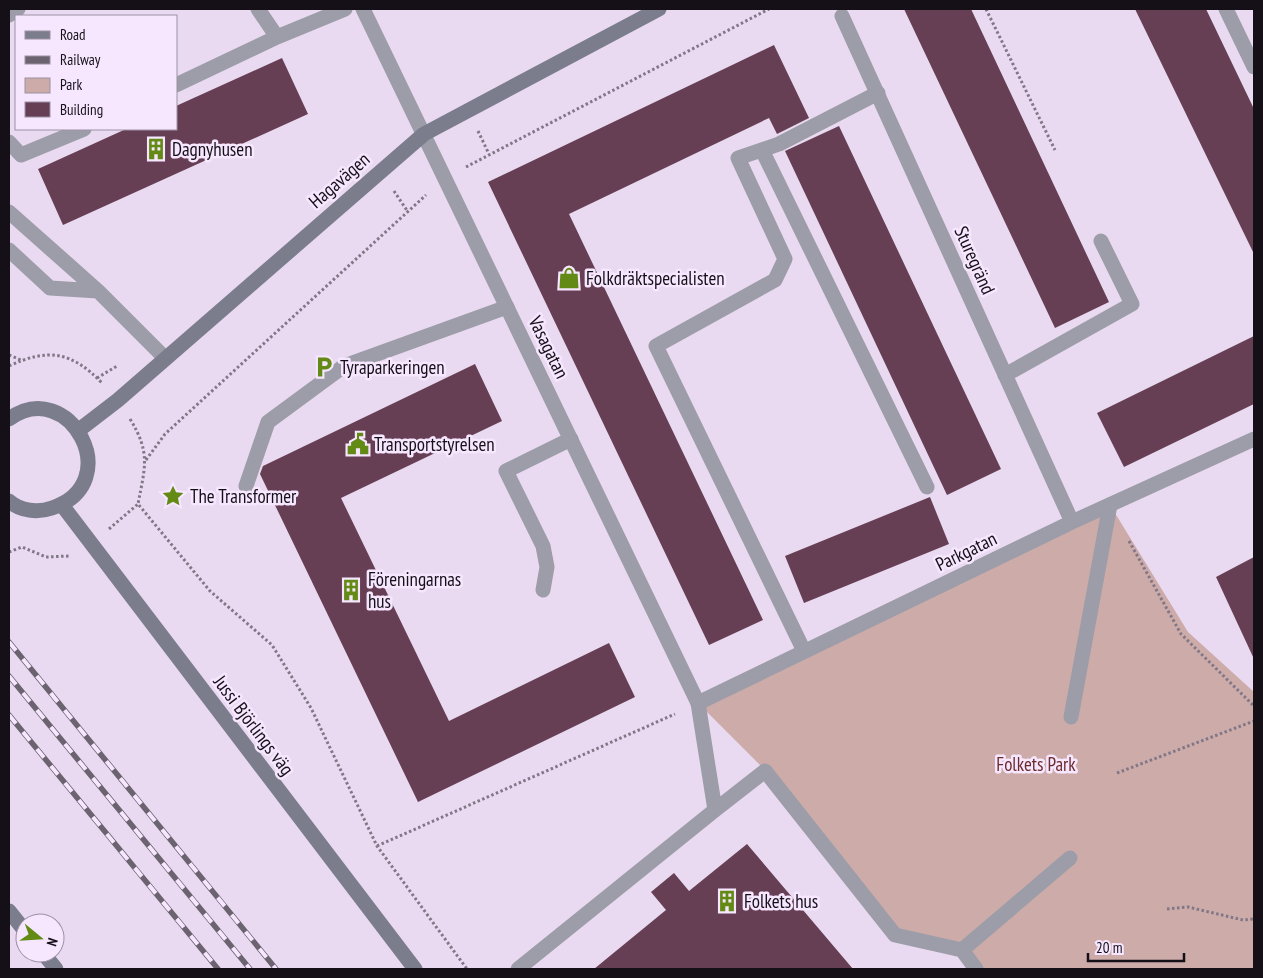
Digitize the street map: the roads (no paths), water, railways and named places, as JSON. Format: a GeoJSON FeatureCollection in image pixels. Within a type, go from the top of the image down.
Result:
{"type":"FeatureCollection","features":[{"type":"Feature","properties":{"kind":"street"},"geometry":{"type":"LineString","coordinates":[[9,14],[18,9]]}},
{"type":"Feature","properties":{"kind":"street"},"geometry":{"type":"LineString","coordinates":[[258,9],[278,37]]}},
{"type":"Feature","properties":{"kind":"street"},"geometry":{"type":"LineString","coordinates":[[178,84],[278,37],[345,9]]}},
{"type":"Feature","properties":{"kind":"street","name":"Vasagatan"},"geometry":{"type":"LineString","coordinates":[[363,9],[698,703],[715,810]]}},
{"type":"Feature","properties":{"kind":"street","name":"Hagavägen"},"geometry":{"type":"LineString","coordinates":[[79,430],[118,400],[424,134],[659,9]]}},
{"type":"Feature","properties":{"kind":"street"},"geometry":{"type":"LineString","coordinates":[[1226,9],[1254,67]]}},
{"type":"Feature","properties":{"kind":"street","name":"Sturegränd"},"geometry":{"type":"LineString","coordinates":[[842,16],[1072,522]]}},
{"type":"Feature","properties":{"kind":"street"},"geometry":{"type":"LineString","coordinates":[[804,651],[656,346],[775,280],[785,259],[738,158],[779,144],[878,93]]}},
{"type":"Feature","properties":{"kind":"street"},"geometry":{"type":"LineString","coordinates":[[9,142],[21,155],[82,130]]}},
{"type":"Feature","properties":{"kind":"street"},"geometry":{"type":"LineString","coordinates":[[762,150],[927,487]]}},
{"type":"Feature","properties":{"kind":"street"},"geometry":{"type":"LineString","coordinates":[[9,212],[98,291],[165,358]]}},
{"type":"Feature","properties":{"kind":"street"},"geometry":{"type":"LineString","coordinates":[[1005,375],[1132,304],[1101,241]]}},
{"type":"Feature","properties":{"kind":"street"},"geometry":{"type":"LineString","coordinates":[[9,250],[50,288],[98,291]]}},
{"type":"Feature","properties":{"kind":"street"},"geometry":{"type":"LineString","coordinates":[[246,486],[268,422],[344,366],[507,306]]}},
{"type":"Feature","properties":{"kind":"street"},"geometry":{"type":"LineString","coordinates":[[9,419],[16,413],[34,409],[50,410],[66,418],[79,430],[87,445],[89,462],[85,479],[76,494],[62,505],[46,510],[28,510],[9,501]]}},
{"type":"Feature","properties":{"kind":"street"},"geometry":{"type":"LineString","coordinates":[[543,590],[547,567],[543,546],[506,471],[571,439]]}},
{"type":"Feature","properties":{"kind":"street","name":"Parkgatan"},"geometry":{"type":"LineString","coordinates":[[698,703],[1072,522],[1254,439]]}},
{"type":"Feature","properties":{"kind":"street","name":"Jussi Björlings väg"},"geometry":{"type":"LineString","coordinates":[[62,505],[415,969]]}},
{"type":"Feature","properties":{"kind":"street"},"geometry":{"type":"LineString","coordinates":[[1071,717],[1110,505]]}},
{"type":"Feature","properties":{"kind":"street"},"geometry":{"type":"LineString","coordinates":[[518,969],[766,771],[895,935],[962,950],[976,969]]}},
{"type":"Feature","properties":{"kind":"street"},"geometry":{"type":"LineString","coordinates":[[962,950],[1070,858]]}},
{"type":"Feature","properties":{"kind":"railway"},"geometry":{"type":"LineString","coordinates":[[9,642],[276,969]]}},
{"type":"Feature","properties":{"kind":"railway"},"geometry":{"type":"LineString","coordinates":[[9,676],[250,969]]}},
{"type":"Feature","properties":{"kind":"railway"},"geometry":{"type":"LineString","coordinates":[[9,715],[218,969]]}},
{"type":"Feature","properties":{"kind":"place","name":"Dagnyhusen"},"geometry":{"type":"Point","coordinates":[156,149]}},
{"type":"Feature","properties":{"kind":"place","name":"Folkdräktspecialisten"},"geometry":{"type":"Point","coordinates":[569,278]}},
{"type":"Feature","properties":{"kind":"place","name":"Tyraparkeringen"},"geometry":{"type":"Point","coordinates":[324,367]}},
{"type":"Feature","properties":{"kind":"place","name":"Transportstyrelsen"},"geometry":{"type":"Point","coordinates":[358,444]}},
{"type":"Feature","properties":{"kind":"place","name":"The Transformer"},"geometry":{"type":"Point","coordinates":[173,496]}},
{"type":"Feature","properties":{"kind":"place","name":"Föreningarnas hus"},"geometry":{"type":"Point","coordinates":[351,590]}},
{"type":"Feature","properties":{"kind":"place","name":"Folkets hus"},"geometry":{"type":"Point","coordinates":[727,901]}},
{"type":"Feature","properties":{"kind":"park label","name":"Folkets Park"},"geometry":{"type":"Point","coordinates":[1036,764]}}]}
